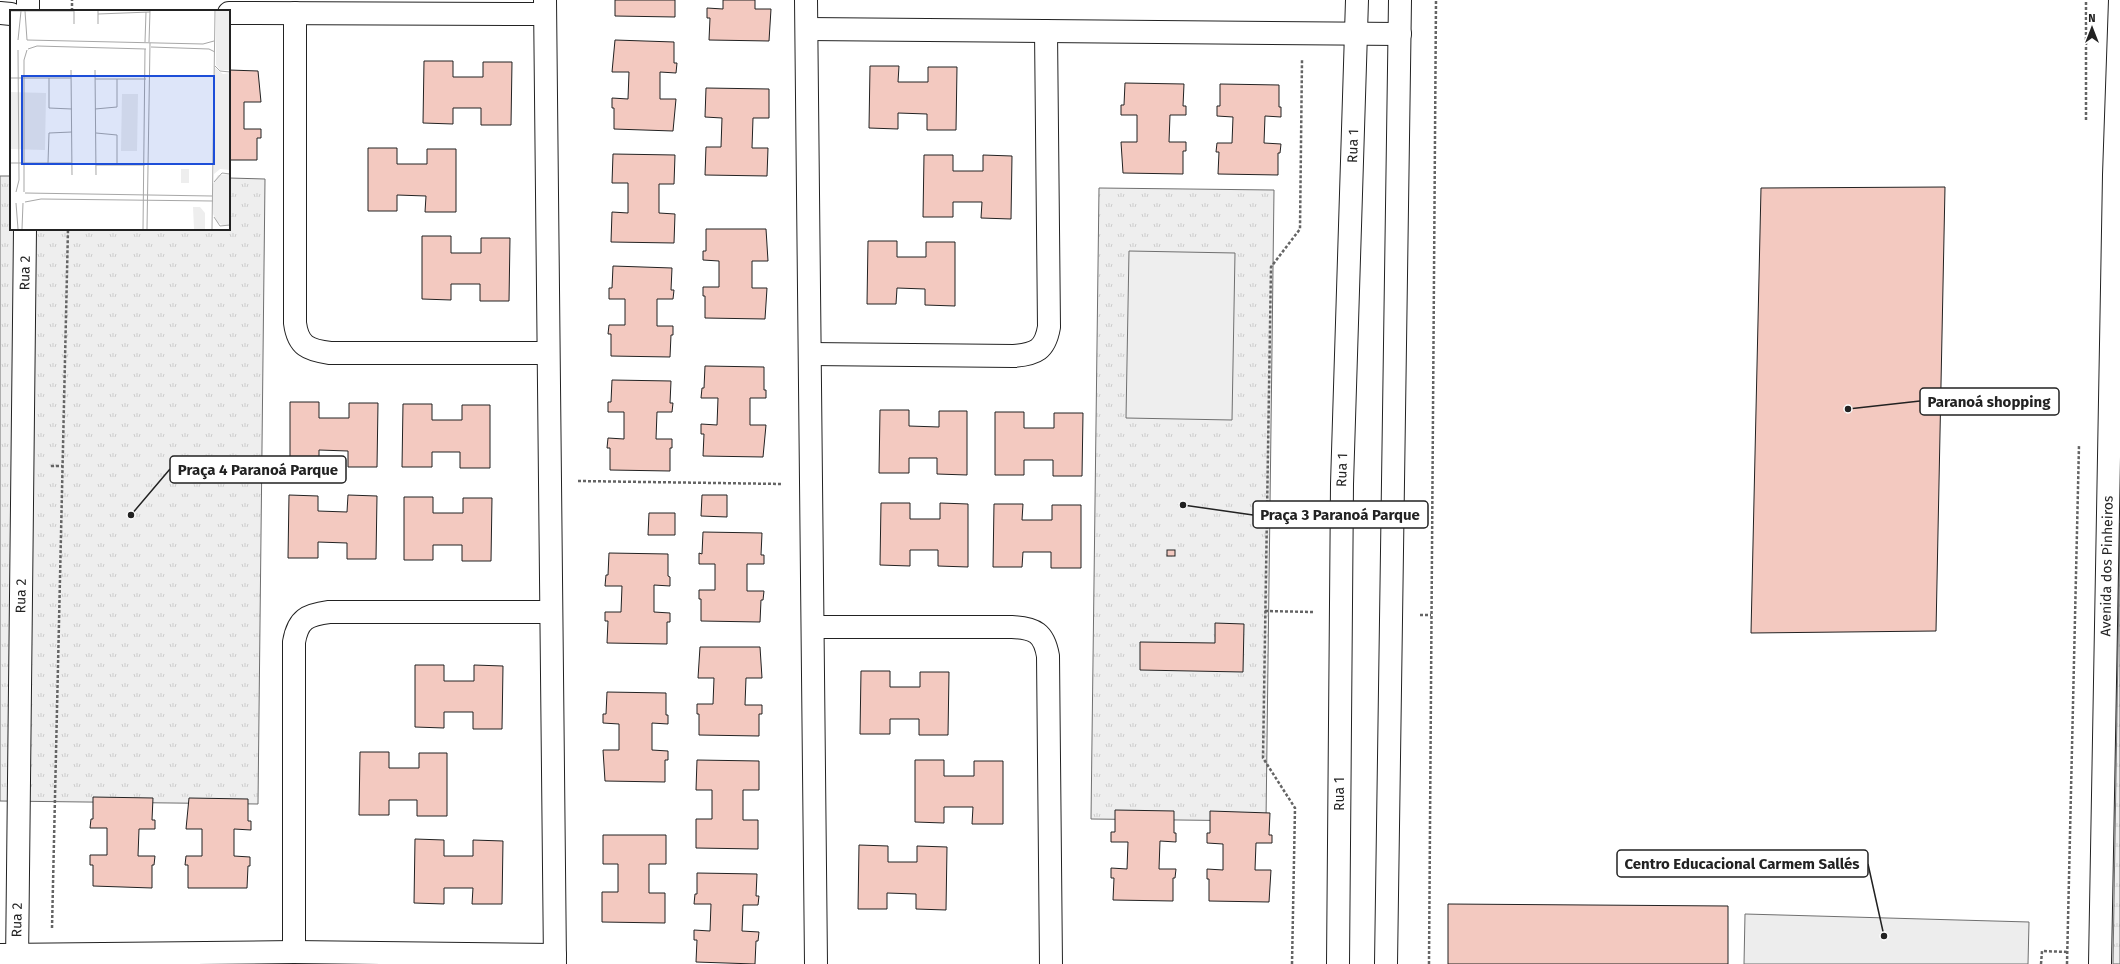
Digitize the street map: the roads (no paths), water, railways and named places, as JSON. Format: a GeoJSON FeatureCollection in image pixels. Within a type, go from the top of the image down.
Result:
{"type":"FeatureCollection","features":[{"type":"Feature","properties":{"kind":"street"},"geometry":{"type":"LineString","coordinates":[[806,0],[816,964]]}},
{"type":"Feature","properties":{"kind":"street","name":"Rua 1"},"geometry":{"type":"LineString","coordinates":[[1338,964],[1342,484],[1357,0]]}},
{"type":"Feature","properties":{"kind":"street"},"geometry":{"type":"LineString","coordinates":[[1386,964],[1400,0]]}},
{"type":"Feature","properties":{"kind":"street","name":"Avenida dos Pinheiros"},"geometry":{"type":"LineString","coordinates":[[2100,958],[2114,175],[2120,0]]}},
{"type":"Feature","properties":{"kind":"street"},"geometry":{"type":"LineString","coordinates":[[11,958],[52,954],[294,952],[555,960],[545,7],[295,13],[230,13]]}},
{"type":"Feature","properties":{"kind":"street"},"geometry":{"type":"LineString","coordinates":[[0,13],[10,14]]}},
{"type":"Feature","properties":{"kind":"street"},"geometry":{"type":"LineString","coordinates":[[295,13],[295,323],[297,336],[300,341],[315,351],[330,353],[548,353]]}},
{"type":"Feature","properties":{"kind":"street"},"geometry":{"type":"LineString","coordinates":[[806,29],[1400,34]]}},
{"type":"Feature","properties":{"kind":"street"},"geometry":{"type":"LineString","coordinates":[[810,354],[1014,356],[1028,355],[1040,349],[1047,340],[1049,327],[1046,31]]}},
{"type":"Feature","properties":{"kind":"street","name":"Rua 2"},"geometry":{"type":"LineString","coordinates":[[11,958],[25,230]]}},
{"type":"Feature","properties":{"kind":"street"},"geometry":{"type":"LineString","coordinates":[[294,952],[294,642],[296,629],[303,620],[314,614],[329,612],[551,612]]}},
{"type":"Feature","properties":{"kind":"street"},"geometry":{"type":"LineString","coordinates":[[813,627],[1027,628],[1039,634],[1046,643],[1048,656],[1051,964]]}},
{"type":"Feature","properties":{"kind":"place","name":"Paranoá shopping"},"geometry":{"type":"Point","coordinates":[1848,409]}},
{"type":"Feature","properties":{"kind":"place","name":"Praça 3 Paranoá Parque"},"geometry":{"type":"Point","coordinates":[1183,505]}},
{"type":"Feature","properties":{"kind":"place","name":"Praça 4 Paranoá Parque"},"geometry":{"type":"Point","coordinates":[131,515]}},
{"type":"Feature","properties":{"kind":"place","name":"Centro Educacional Carmem Sallés"},"geometry":{"type":"Point","coordinates":[1884,936]}}]}
